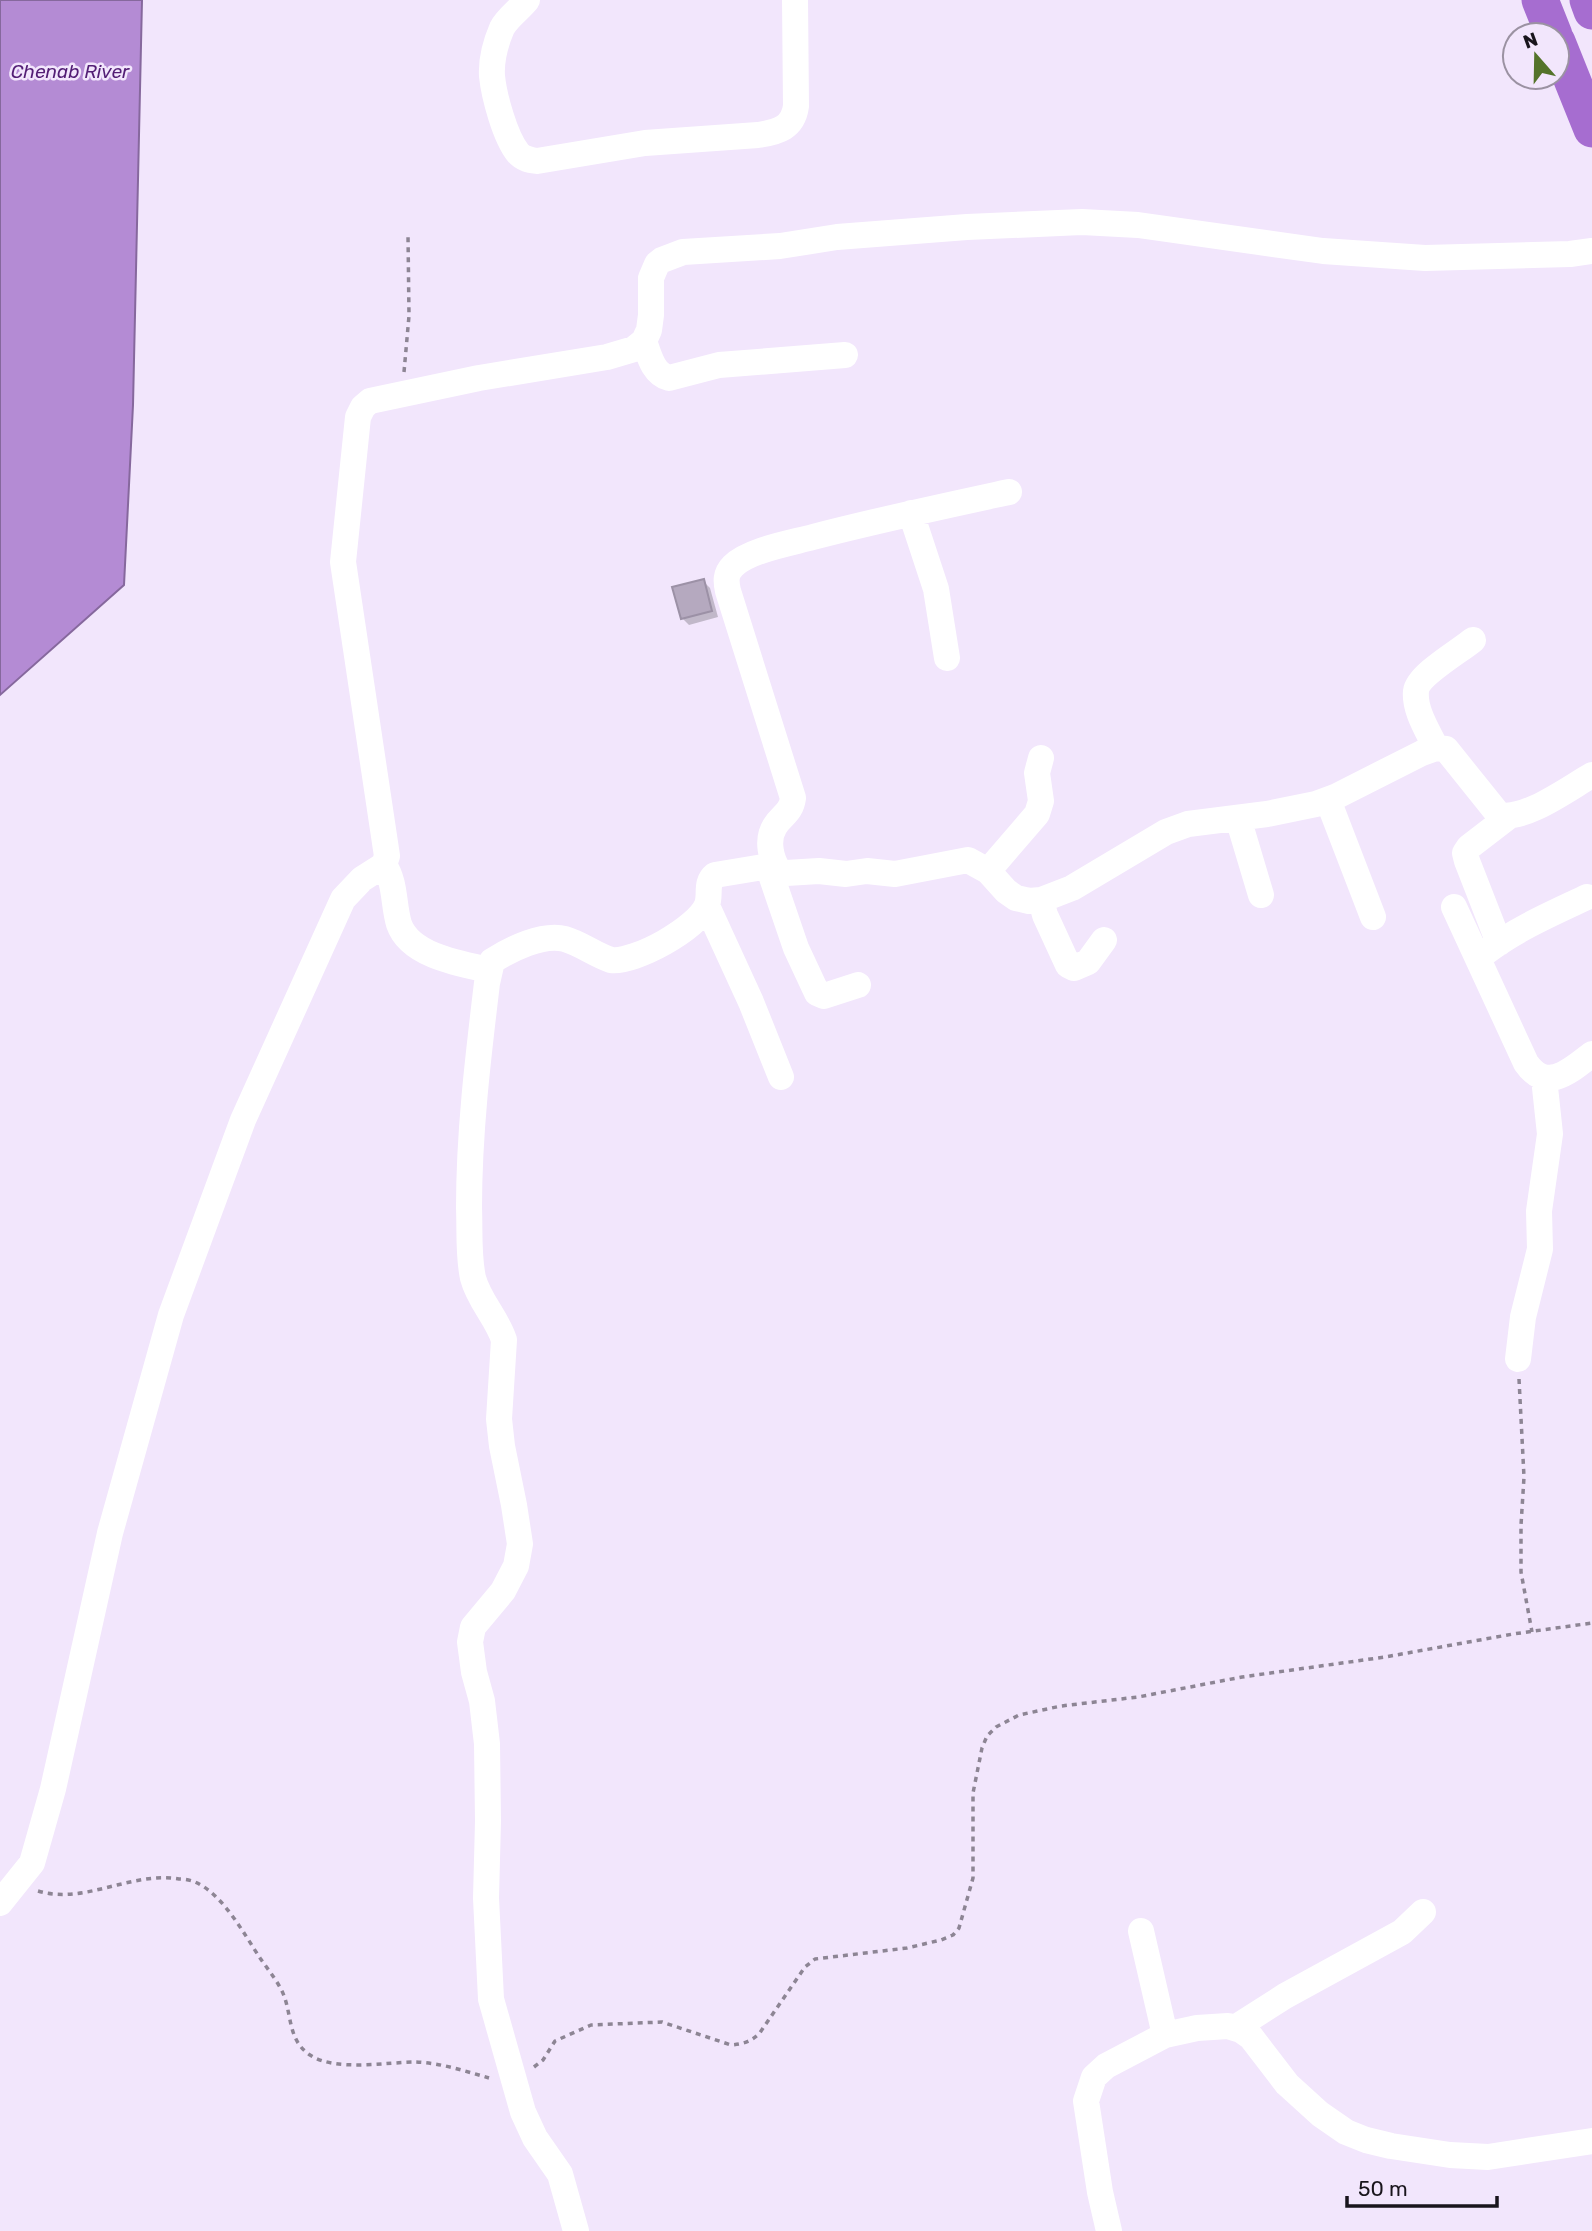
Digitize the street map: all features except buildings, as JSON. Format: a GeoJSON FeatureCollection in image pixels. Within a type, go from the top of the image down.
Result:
{"type":"FeatureCollection","features":[{"type":"Feature","properties":{"kind":"highway"},"geometry":{"type":"LineString","coordinates":[[1540,0],[1548,21]]}},
{"type":"Feature","properties":{"kind":"highway"},"geometry":{"type":"LineString","coordinates":[[1588,0],[1592,11]]}},
{"type":"Feature","properties":{"kind":"highway"},"geometry":{"type":"LineString","coordinates":[[1571,77],[1592,129]]}},
{"type":"Feature","properties":{"kind":"street"},"geometry":{"type":"LineString","coordinates":[[527,0],[503,26],[494,52],[492,75],[497,102],[509,135],[518,152],[527,160],[537,161],[645,143],[758,135],[784,128],[795,117],[796,0]]}},
{"type":"Feature","properties":{"kind":"street"},"geometry":{"type":"LineString","coordinates":[[8,1894],[32,1863],[53,1789],[110,1533],[171,1315],[243,1120],[343,899],[362,879],[384,865],[387,856],[343,562],[358,417],[363,407],[370,401],[479,378],[607,357],[634,349],[643,341],[649,330],[651,278],[657,264],[683,252],[780,247],[837,237],[1082,222],[1138,225],[1324,251],[1425,258],[1592,251]]}},
{"type":"Feature","properties":{"kind":"street"},"geometry":{"type":"LineString","coordinates":[[643,341],[657,371],[670,378],[719,365],[845,355]]}},
{"type":"Feature","properties":{"kind":"street"},"geometry":{"type":"LineString","coordinates":[[858,985],[824,996],[817,992],[796,948],[771,865],[770,846],[775,826],[789,812],[793,798],[727,591],[726,578],[730,569],[740,560],[774,547],[1009,492]]}},
{"type":"Feature","properties":{"kind":"street"},"geometry":{"type":"LineString","coordinates":[[911,513],[936,589],[947,658]]}},
{"type":"Feature","properties":{"kind":"street"},"geometry":{"type":"LineString","coordinates":[[1436,748],[1417,706],[1416,689],[1422,679],[1473,640]]}},
{"type":"Feature","properties":{"kind":"street"},"geometry":{"type":"LineString","coordinates":[[576,2231],[561,2174],[535,2138],[523,2112],[491,1999],[486,1898],[487,1744],[482,1701],[470,1642],[474,1627],[503,1591],[516,1566],[520,1544],[499,1419],[504,1340],[478,1292],[473,1277],[470,1248],[469,1157],[474,1091],[492,961],[554,937],[566,939],[611,960],[637,956],[656,948],[700,915],[707,905],[709,884],[715,875],[771,865],[786,873],[803,870],[846,874],[895,874],[968,860],[988,871],[1016,898],[1041,900],[1072,888],[1166,832],[1188,824],[1279,812],[1328,800],[1436,748],[1446,749],[1499,815],[1508,817]]}},
{"type":"Feature","properties":{"kind":"street"},"geometry":{"type":"LineString","coordinates":[[988,871],[1037,814],[1041,801],[1037,773],[1041,758]]}},
{"type":"Feature","properties":{"kind":"street"},"geometry":{"type":"LineString","coordinates":[[1499,943],[1465,853],[1508,817],[1541,804],[1592,775]]}},
{"type":"Feature","properties":{"kind":"street"},"geometry":{"type":"LineString","coordinates":[[1328,800],[1373,918]]}},
{"type":"Feature","properties":{"kind":"street"},"geometry":{"type":"LineString","coordinates":[[1238,818],[1261,895]]}},
{"type":"Feature","properties":{"kind":"street"},"geometry":{"type":"LineString","coordinates":[[384,865],[392,881],[399,924],[408,938],[431,954],[458,964],[489,970]]}},
{"type":"Feature","properties":{"kind":"street"},"geometry":{"type":"LineString","coordinates":[[1477,960],[1499,943],[1587,897]]}},
{"type":"Feature","properties":{"kind":"street"},"geometry":{"type":"LineString","coordinates":[[1041,900],[1068,965],[1074,968],[1088,962],[1104,940]]}},
{"type":"Feature","properties":{"kind":"street"},"geometry":{"type":"LineString","coordinates":[[707,905],[781,1077]]}},
{"type":"Feature","properties":{"kind":"street"},"geometry":{"type":"LineString","coordinates":[[1454,907],[1533,1074],[1553,1078],[1577,1066],[1592,1054]]}},
{"type":"Feature","properties":{"kind":"street"},"geometry":{"type":"LineString","coordinates":[[1518,1359],[1523,1317],[1540,1249],[1539,1211],[1550,1134],[1544,1078]]}},
{"type":"Feature","properties":{"kind":"street"},"geometry":{"type":"LineString","coordinates":[[1235,2028],[1285,1996],[1402,1932],[1423,1912]]}},
{"type":"Feature","properties":{"kind":"street"},"geometry":{"type":"LineString","coordinates":[[1141,1931],[1165,2035]]}},
{"type":"Feature","properties":{"kind":"street"},"geometry":{"type":"LineString","coordinates":[[1110,2231],[1100,2192],[1086,2101],[1094,2077],[1106,2066],[1165,2035],[1197,2028],[1228,2026],[1241,2030],[1251,2038],[1287,2084],[1346,2132],[1366,2140],[1450,2155],[1489,2157],[1592,2141]]}},
{"type":"Feature","properties":{"kind":"path"},"geometry":{"type":"LineString","coordinates":[[402,395],[409,316],[408,235]]}},
{"type":"Feature","properties":{"kind":"path"},"geometry":{"type":"LineString","coordinates":[[1518,1359],[1524,1477],[1521,1572],[1532,1632]]}},
{"type":"Feature","properties":{"kind":"path"},"geometry":{"type":"LineString","coordinates":[[8,1894],[76,1894],[137,1879],[163,1876],[194,1881],[211,1892],[233,1917],[281,1990],[299,2046],[312,2057],[335,2063],[418,2062],[455,2068],[502,2082],[514,2080],[543,2060],[555,2041],[591,2025],[662,2022],[731,2045],[742,2044],[759,2034],[805,1967],[815,1959],[907,1948],[953,1935],[959,1928],[973,1878],[973,1793],[982,1748],[987,1736],[996,1727],[1019,1715],[1062,1706],[1138,1697],[1242,1677],[1592,1623]]}},
{"type":"Feature","properties":{"kind":"water","name":"Chenab River"},"geometry":{"type":"Polygon","coordinates":[[[0,0],[142,0],[133,405],[124,585],[0,695],[0,0]]]}}]}
